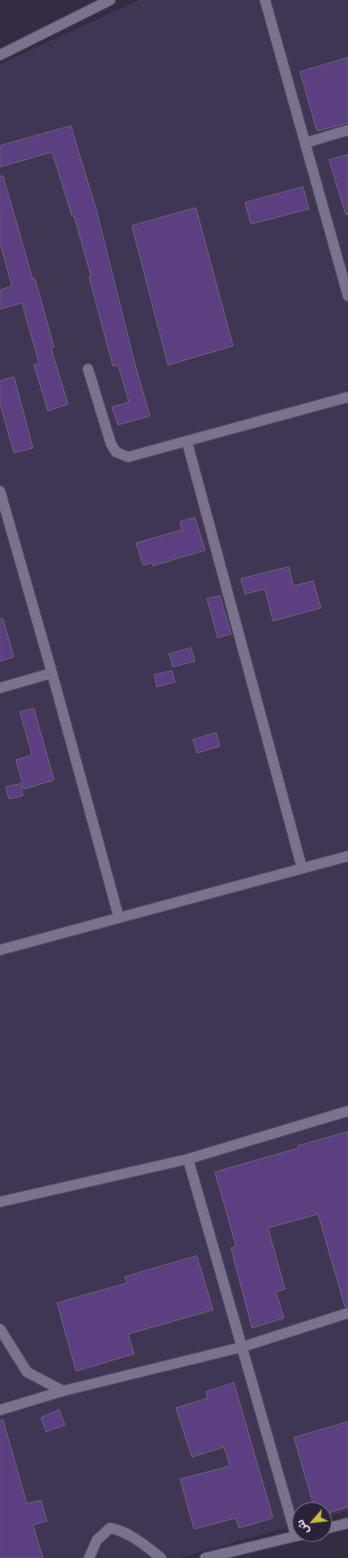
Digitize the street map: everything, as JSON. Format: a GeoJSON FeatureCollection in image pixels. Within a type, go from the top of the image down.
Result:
{"type":"FeatureCollection","features":[{"type":"Feature","properties":{"kind":"street"},"geometry":{"type":"LineString","coordinates":[[0,55],[110,0]]}},
{"type":"Feature","properties":{"kind":"street"},"geometry":{"type":"LineString","coordinates":[[265,0],[305,142],[344,265],[348,296]]}},
{"type":"Feature","properties":{"kind":"street"},"geometry":{"type":"LineString","coordinates":[[305,142],[348,130]]}},
{"type":"Feature","properties":{"kind":"street"},"geometry":{"type":"LineString","coordinates":[[88,369],[111,444],[116,452],[124,456],[133,457],[348,397]]}},
{"type":"Feature","properties":{"kind":"street"},"geometry":{"type":"LineString","coordinates":[[187,442],[302,868]]}},
{"type":"Feature","properties":{"kind":"street"},"geometry":{"type":"LineString","coordinates":[[0,491],[52,672],[119,918]]}},
{"type":"Feature","properties":{"kind":"street"},"geometry":{"type":"LineString","coordinates":[[0,688],[52,672]]}},
{"type":"Feature","properties":{"kind":"street"},"geometry":{"type":"LineString","coordinates":[[0,950],[348,856]]}},
{"type":"Feature","properties":{"kind":"street"},"geometry":{"type":"LineString","coordinates":[[0,1202],[188,1159],[348,1111]]}},
{"type":"Feature","properties":{"kind":"street"},"geometry":{"type":"LineString","coordinates":[[188,1159],[242,1347],[292,1509]]}},
{"type":"Feature","properties":{"kind":"street"},"geometry":{"type":"LineString","coordinates":[[0,1410],[63,1392],[242,1347],[348,1313]]}},
{"type":"Feature","properties":{"kind":"street"},"geometry":{"type":"LineString","coordinates":[[0,1329],[27,1372],[63,1392]]}},
{"type":"Feature","properties":{"kind":"street"},"geometry":{"type":"LineString","coordinates":[[332,1527],[348,1523]]}},
{"type":"Feature","properties":{"kind":"street"},"geometry":{"type":"LineString","coordinates":[[89,1558],[97,1540],[110,1528],[118,1530],[129,1536],[161,1558]]}},
{"type":"Feature","properties":{"kind":"street"},"geometry":{"type":"LineString","coordinates":[[205,1558],[292,1537]]}},
{"type":"Feature","properties":{"kind":"shaded area"},"geometry":{"type":"Polygon","coordinates":[[[139,0],[348,0],[348,1511],[332,1515],[332,1502],[292,1502],[292,1526],[179,1558],[0,1558],[0,64],[139,0]]]}},
{"type":"Feature","properties":{"kind":"building"},"geometry":{"type":"Polygon","coordinates":[[[348,58],[348,123],[317,131],[300,72],[348,58]]]}},
{"type":"Feature","properties":{"kind":"building"},"geometry":{"type":"Polygon","coordinates":[[[71,126],[96,209],[134,361],[150,416],[118,425],[112,407],[129,402],[118,365],[113,366],[89,277],[91,276],[74,216],[72,216],[52,152],[0,167],[0,146],[71,126]]]}},
{"type":"Feature","properties":{"kind":"building"},"geometry":{"type":"Polygon","coordinates":[[[348,155],[348,214],[346,215],[329,160],[348,155]]]}},
{"type":"Feature","properties":{"kind":"building"},"geometry":{"type":"Polygon","coordinates":[[[0,176],[3,176],[33,280],[35,279],[54,347],[51,348],[68,404],[48,411],[34,365],[39,363],[22,303],[0,309],[0,290],[12,286],[0,243],[0,176]]]}},
{"type":"Feature","properties":{"kind":"building"},"geometry":{"type":"Polygon","coordinates":[[[303,187],[309,209],[251,224],[245,203],[303,187]]]}},
{"type":"Feature","properties":{"kind":"building"},"geometry":{"type":"Polygon","coordinates":[[[196,208],[233,346],[168,365],[132,226],[196,208]]]}},
{"type":"Feature","properties":{"kind":"building"},"geometry":{"type":"Polygon","coordinates":[[[14,377],[33,448],[14,453],[0,404],[0,381],[14,377]]]}},
{"type":"Feature","properties":{"kind":"building"},"geometry":{"type":"Polygon","coordinates":[[[195,518],[205,550],[153,566],[152,563],[143,565],[136,543],[182,530],[180,522],[195,518]]]}},
{"type":"Feature","properties":{"kind":"building"},"geometry":{"type":"Polygon","coordinates":[[[289,567],[293,586],[313,581],[321,608],[273,621],[265,589],[245,594],[241,579],[289,567]]]}},
{"type":"Feature","properties":{"kind":"building"},"geometry":{"type":"Polygon","coordinates":[[[220,596],[231,634],[218,638],[207,599],[220,596]]]}},
{"type":"Feature","properties":{"kind":"building"},"geometry":{"type":"Polygon","coordinates":[[[0,619],[3,619],[14,657],[0,661],[0,619]]]}},
{"type":"Feature","properties":{"kind":"building"},"geometry":{"type":"Polygon","coordinates":[[[191,648],[195,661],[173,667],[169,654],[191,648]]]}},
{"type":"Feature","properties":{"kind":"building"},"geometry":{"type":"Polygon","coordinates":[[[172,671],[175,682],[157,687],[154,675],[172,671]]]}},
{"type":"Feature","properties":{"kind":"building"},"geometry":{"type":"Polygon","coordinates":[[[34,709],[54,780],[24,789],[16,760],[32,755],[20,712],[34,709]]]}},
{"type":"Feature","properties":{"kind":"building"},"geometry":{"type":"Polygon","coordinates":[[[216,733],[220,746],[197,753],[193,740],[216,733]]]}},
{"type":"Feature","properties":{"kind":"building"},"geometry":{"type":"Polygon","coordinates":[[[21,784],[23,796],[9,799],[6,787],[21,784]]]}},
{"type":"Feature","properties":{"kind":"building"},"geometry":{"type":"Polygon","coordinates":[[[348,1132],[348,1307],[345,1307],[318,1214],[268,1228],[285,1289],[276,1292],[284,1318],[252,1328],[231,1248],[236,1246],[215,1172],[299,1148],[298,1146],[348,1132]]]}},
{"type":"Feature","properties":{"kind":"building"},"geometry":{"type":"Polygon","coordinates":[[[197,1256],[213,1310],[128,1334],[134,1354],[76,1371],[57,1303],[127,1283],[125,1277],[197,1256]]]}},
{"type":"Feature","properties":{"kind":"building"},"geometry":{"type":"Polygon","coordinates":[[[234,1383],[273,1518],[239,1528],[236,1518],[194,1529],[180,1479],[230,1466],[224,1447],[192,1457],[176,1408],[208,1398],[206,1392],[234,1383]]]}},
{"type":"Feature","properties":{"kind":"building"},"geometry":{"type":"Polygon","coordinates":[[[59,1410],[65,1425],[46,1432],[41,1418],[59,1410]]]}},
{"type":"Feature","properties":{"kind":"building"},"geometry":{"type":"Polygon","coordinates":[[[0,1420],[3,1420],[27,1504],[41,1500],[47,1521],[33,1525],[43,1558],[0,1558],[0,1420]]]}},
{"type":"Feature","properties":{"kind":"building"},"geometry":{"type":"Polygon","coordinates":[[[348,1422],[348,1507],[332,1512],[332,1502],[313,1502],[294,1438],[348,1422]]]}}]}
